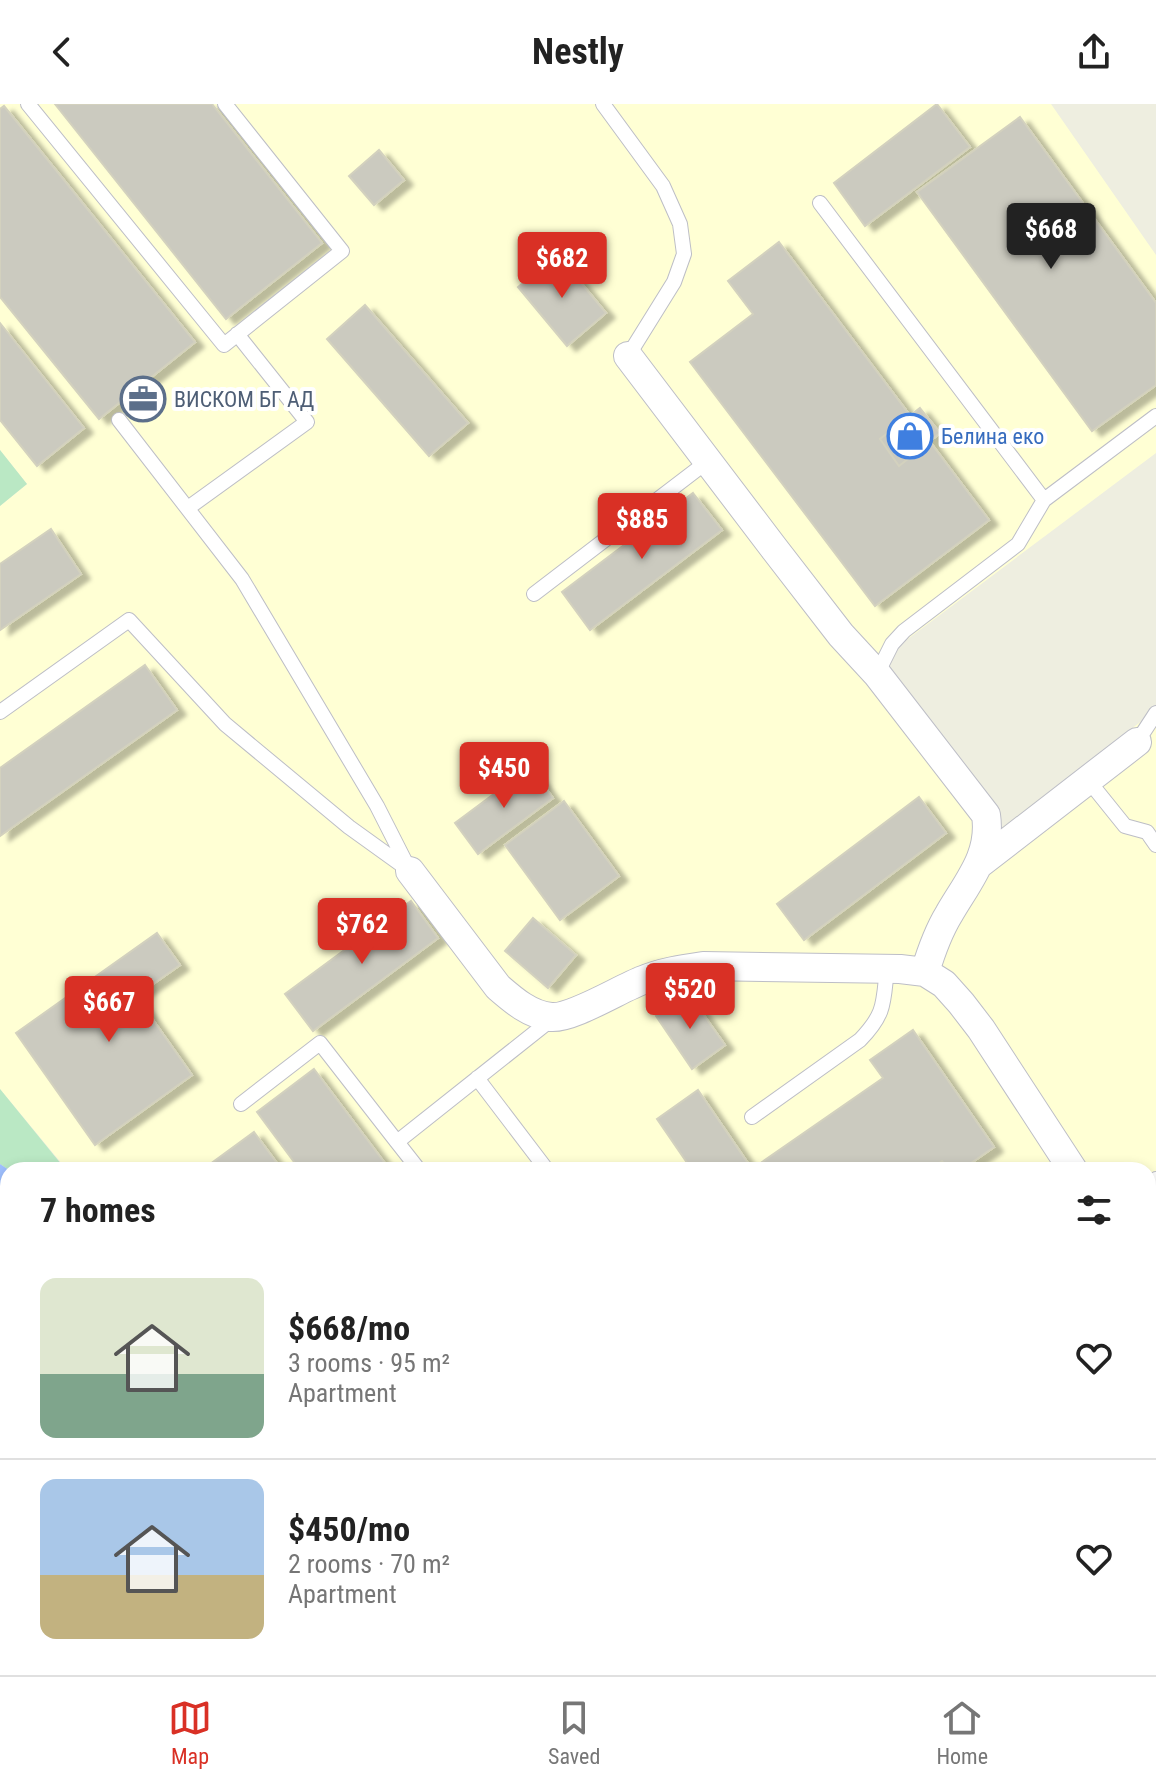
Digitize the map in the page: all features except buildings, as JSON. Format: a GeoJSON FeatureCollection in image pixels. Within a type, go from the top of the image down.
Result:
{"type":"FeatureCollection","features":[{"type":"Feature","properties":{"kind":"street"},"geometry":{"type":"LineString","coordinates":[[628,356],[841,635],[877,674],[986,815],[986,847],[933,945],[925,972]]}},
{"type":"Feature","properties":{"kind":"street"},"geometry":{"type":"LineString","coordinates":[[978,865],[1137,742]]}},
{"type":"Feature","properties":{"kind":"street"},"geometry":{"type":"LineString","coordinates":[[410,871],[498,987],[531,1011],[553,1017],[581,1009],[643,980],[703,966],[887,968],[925,972],[944,984],[981,1029],[1068,1162]]}},
{"type":"Feature","properties":{"kind":"lane"},"geometry":{"type":"LineString","coordinates":[[28,104],[224,345],[342,251],[225,104]]}},
{"type":"Feature","properties":{"kind":"lane"},"geometry":{"type":"LineString","coordinates":[[603,104],[663,186],[680,224],[684,254],[674,282],[628,356]]}},
{"type":"Feature","properties":{"kind":"lane"},"geometry":{"type":"LineString","coordinates":[[820,203],[1044,500]]}},
{"type":"Feature","properties":{"kind":"lane"},"geometry":{"type":"LineString","coordinates":[[188,508],[307,422],[237,334]]}},
{"type":"Feature","properties":{"kind":"lane"},"geometry":{"type":"LineString","coordinates":[[877,674],[892,644],[904,631],[1018,544],[1044,500],[1156,416]]}},
{"type":"Feature","properties":{"kind":"lane"},"geometry":{"type":"LineString","coordinates":[[119,420],[242,579],[377,806],[410,871]]}},
{"type":"Feature","properties":{"kind":"lane"},"geometry":{"type":"LineString","coordinates":[[534,594],[708,461]]}},
{"type":"Feature","properties":{"kind":"lane"},"geometry":{"type":"LineString","coordinates":[[0,712],[129,620],[225,724],[349,827],[410,871]]}},
{"type":"Feature","properties":{"kind":"lane"},"geometry":{"type":"LineString","coordinates":[[1137,742],[1156,713]]}},
{"type":"Feature","properties":{"kind":"lane"},"geometry":{"type":"LineString","coordinates":[[1088,780],[1125,826],[1147,832],[1156,845]]}},
{"type":"Feature","properties":{"kind":"lane"},"geometry":{"type":"LineString","coordinates":[[752,1117],[860,1040],[874,1026],[882,1010],[887,968]]}},
{"type":"Feature","properties":{"kind":"lane"},"geometry":{"type":"LineString","coordinates":[[397,1142],[553,1017]]}},
{"type":"Feature","properties":{"kind":"lane"},"geometry":{"type":"LineString","coordinates":[[241,1104],[320,1043],[413,1162]]}},
{"type":"Feature","properties":{"kind":"lane"},"geometry":{"type":"LineString","coordinates":[[477,1078],[541,1162]]}},
{"type":"Feature","properties":{"kind":"shaded area"},"geometry":{"type":"Polygon","coordinates":[[[0,104],[1051,104],[1156,255],[1156,453],[877,662],[1000,829],[1156,710],[1156,1162],[60,1162],[0,1089],[0,506],[27,484],[0,450],[0,104]]]}},
{"type":"Feature","properties":{"kind":"shaded area"},"geometry":{"type":"Polygon","coordinates":[[[0,450],[27,484],[0,506],[0,450]]]}},
{"type":"Feature","properties":{"kind":"shaded area"},"geometry":{"type":"Polygon","coordinates":[[[0,1089],[59,1162],[0,1162],[0,1089]]]}},
{"type":"Feature","properties":{"kind":"place","name":"ВИСКОМ БГ АД"},"geometry":{"type":"Point","coordinates":[143,399]}},
{"type":"Feature","properties":{"kind":"place","name":"Белина еко"},"geometry":{"type":"Point","coordinates":[910,436]}}]}
